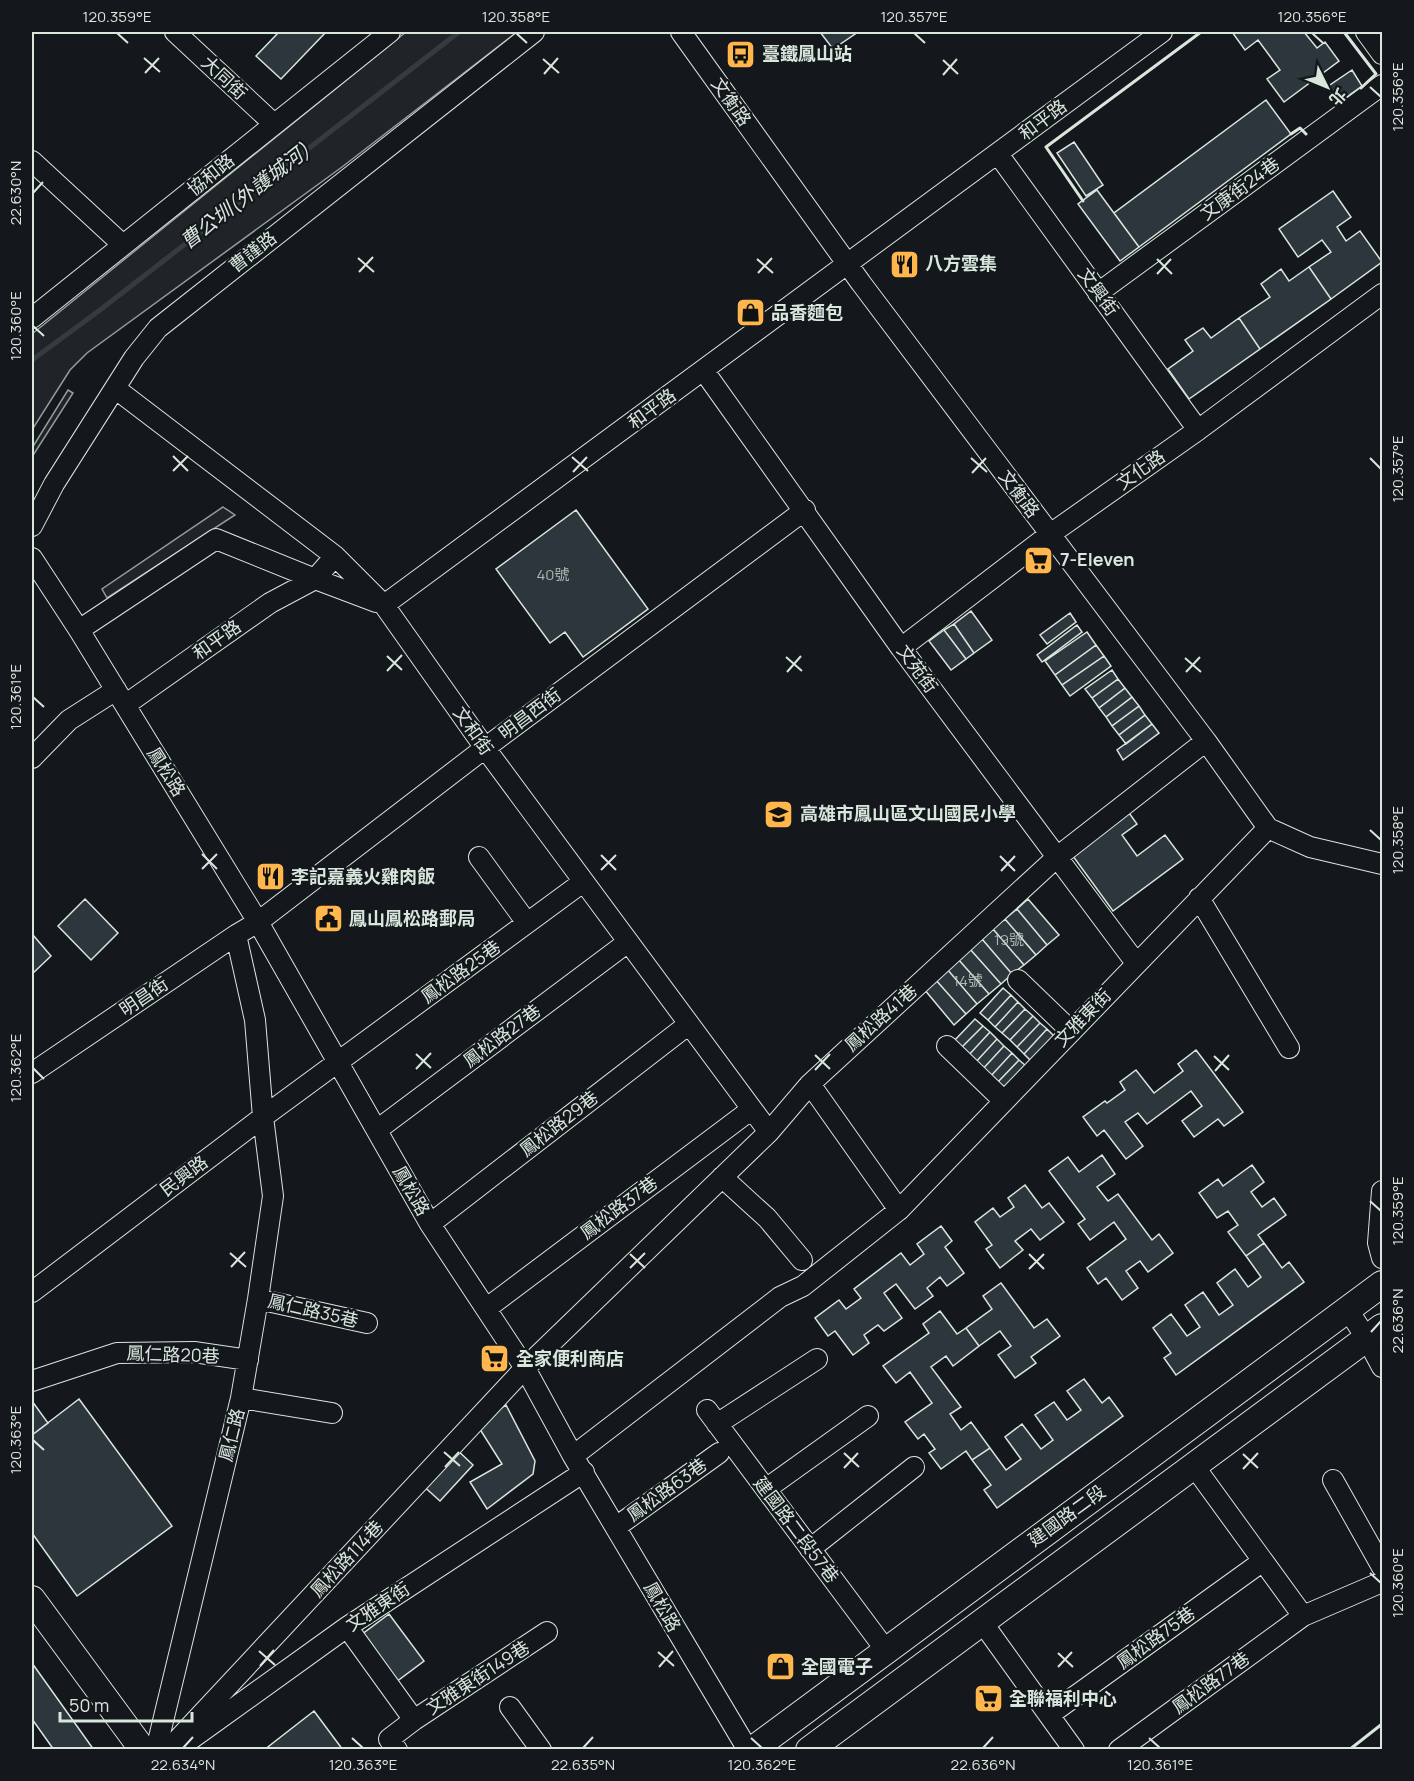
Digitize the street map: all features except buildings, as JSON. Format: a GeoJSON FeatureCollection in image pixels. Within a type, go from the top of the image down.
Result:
{"type":"FeatureCollection","features":[{"type":"Feature","properties":{"kind":"main road","name":"建國路二段"},"geometry":{"type":"LineString","coordinates":[[750,1749],[1383,1284]]}},
{"type":"Feature","properties":{"kind":"main road","name":"建國路二段"},"geometry":{"type":"LineString","coordinates":[[809,1749],[1375,1333]]}},
{"type":"Feature","properties":{"kind":"main road"},"geometry":{"type":"LineString","coordinates":[[34,1607],[143,1749]]}},
{"type":"Feature","properties":{"kind":"street","name":"大同街"},"geometry":{"type":"LineString","coordinates":[[175,32],[274,124]]}},
{"type":"Feature","properties":{"kind":"street","name":"協和路"},"geometry":{"type":"LineString","coordinates":[[32,318],[390,32]]}},
{"type":"Feature","properties":{"kind":"street","name":"曹謹路"},"geometry":{"type":"LineString","coordinates":[[32,526],[54,484],[135,358],[158,328],[534,32]]}},
{"type":"Feature","properties":{"kind":"street","name":"文衡路"},"geometry":{"type":"LineString","coordinates":[[681,32],[847,263],[1269,828],[1310,847],[1383,864]]}},
{"type":"Feature","properties":{"kind":"street","name":"和平路"},"geometry":{"type":"LineString","coordinates":[[384,605],[1162,32]]}},
{"type":"Feature","properties":{"kind":"street"},"geometry":{"type":"LineString","coordinates":[[1366,32],[1383,54]]}},
{"type":"Feature","properties":{"kind":"street","name":"文康街24巷"},"geometry":{"type":"LineString","coordinates":[[1098,293],[1383,85]]}},
{"type":"Feature","properties":{"kind":"street","name":"文興街"},"geometry":{"type":"LineString","coordinates":[[998,154],[1198,430]]}},
{"type":"Feature","properties":{"kind":"street"},"geometry":{"type":"LineString","coordinates":[[32,160],[123,245]]}},
{"type":"Feature","properties":{"kind":"street","name":"文化路"},"geometry":{"type":"LineString","coordinates":[[902,648],[1049,536],[1383,294]]}},
{"type":"Feature","properties":{"kind":"street","name":"文苑街"},"geometry":{"type":"LineString","coordinates":[[704,371],[902,648],[1136,963]]}},
{"type":"Feature","properties":{"kind":"street","name":"文和街"},"geometry":{"type":"LineString","coordinates":[[116,389],[335,556],[384,605],[485,748],[769,1132]]}},
{"type":"Feature","properties":{"kind":"street","name":"明昌西街"},"geometry":{"type":"LineString","coordinates":[[258,922],[485,748],[805,510]]}},
{"type":"Feature","properties":{"kind":"street"},"geometry":{"type":"LineString","coordinates":[[79,630],[216,539],[384,605]]}},
{"type":"Feature","properties":{"kind":"street"},"geometry":{"type":"LineString","coordinates":[[315,579],[335,556]]}},
{"type":"Feature","properties":{"kind":"street","name":"鳳松路"},"geometry":{"type":"LineString","coordinates":[[32,558],[79,630],[258,922],[430,1224],[525,1368],[720,1706],[750,1749]]}},
{"type":"Feature","properties":{"kind":"street","name":"和平路"},"geometry":{"type":"LineString","coordinates":[[32,758],[69,720],[121,698],[270,603],[315,579]]}},
{"type":"Feature","properties":{"kind":"street","name":"鳳松路41巷"},"geometry":{"type":"LineString","coordinates":[[525,1368],[769,1132],[810,1083],[1056,858],[1206,741]]}},
{"type":"Feature","properties":{"kind":"street","name":"文雅東街"},"geometry":{"type":"LineString","coordinates":[[176,1749],[579,1464],[780,1298],[803,1286],[899,1209],[1198,898],[1269,828]]}},
{"type":"Feature","properties":{"kind":"street"},"geometry":{"type":"LineString","coordinates":[[479,857],[527,923]]}},
{"type":"Feature","properties":{"kind":"street","name":"鳳松路25巷"},"geometry":{"type":"LineString","coordinates":[[338,1062],[584,882]]}},
{"type":"Feature","properties":{"kind":"street"},"geometry":{"type":"LineString","coordinates":[[1198,898],[1289,1048]]}},
{"type":"Feature","properties":{"kind":"street","name":"明昌街"},"geometry":{"type":"LineString","coordinates":[[32,1074],[236,934],[258,922]]}},
{"type":"Feature","properties":{"kind":"street","name":"鳳仁路"},"geometry":{"type":"LineString","coordinates":[[156,1749],[241,1398],[273,1196],[263,1116],[255,1020],[236,934]]}},
{"type":"Feature","properties":{"kind":"street","name":"鳳松路27巷"},"geometry":{"type":"LineString","coordinates":[[377,1130],[628,942]]}},
{"type":"Feature","properties":{"kind":"street"},"geometry":{"type":"LineString","coordinates":[[1018,980],[1071,1031]]}},
{"type":"Feature","properties":{"kind":"street","name":"鳳松路29巷"},"geometry":{"type":"LineString","coordinates":[[430,1224],[688,1024]]}},
{"type":"Feature","properties":{"kind":"street"},"geometry":{"type":"LineString","coordinates":[[947,1046],[1004,1101]]}},
{"type":"Feature","properties":{"kind":"street","name":"民興路"},"geometry":{"type":"LineString","coordinates":[[34,1285],[338,1062]]}},
{"type":"Feature","properties":{"kind":"street"},"geometry":{"type":"LineString","coordinates":[[810,1083],[899,1209]]}},
{"type":"Feature","properties":{"kind":"street","name":"鳳松路37巷"},"geometry":{"type":"LineString","coordinates":[[487,1308],[752,1109]]}},
{"type":"Feature","properties":{"kind":"street"},"geometry":{"type":"LineString","coordinates":[[722,1177],[767,1218],[802,1260]]}},
{"type":"Feature","properties":{"kind":"street"},"geometry":{"type":"LineString","coordinates":[[1383,1191],[1378,1244],[1383,1258]]}},
{"type":"Feature","properties":{"kind":"street","name":"鳳仁路35巷"},"geometry":{"type":"LineString","coordinates":[[258,1299],[367,1323]]}},
{"type":"Feature","properties":{"kind":"street"},"geometry":{"type":"LineString","coordinates":[[1348,1310],[1375,1333],[1383,1366]]}},
{"type":"Feature","properties":{"kind":"street","name":"鳳仁路20巷"},"geometry":{"type":"LineString","coordinates":[[32,1381],[117,1353],[194,1352],[248,1360]]}},
{"type":"Feature","properties":{"kind":"street","name":"建國路二段57巷"},"geometry":{"type":"LineString","coordinates":[[817,1359],[712,1417],[885,1649]]}},
{"type":"Feature","properties":{"kind":"street","name":"鳳松路114巷"},"geometry":{"type":"LineString","coordinates":[[168,1749],[525,1368]]}},
{"type":"Feature","properties":{"kind":"street"},"geometry":{"type":"LineString","coordinates":[[241,1398],[332,1413]]}},
{"type":"Feature","properties":{"kind":"street"},"geometry":{"type":"LineString","coordinates":[[766,1490],[868,1416]]}},
{"type":"Feature","properties":{"kind":"street","name":"鳳松路63巷"},"geometry":{"type":"LineString","coordinates":[[616,1527],[719,1453]]}},
{"type":"Feature","properties":{"kind":"street"},"geometry":{"type":"LineString","coordinates":[[1194,1466],[1304,1616]]}},
{"type":"Feature","properties":{"kind":"street"},"geometry":{"type":"LineString","coordinates":[[810,1549],[914,1467]]}},
{"type":"Feature","properties":{"kind":"street"},"geometry":{"type":"LineString","coordinates":[[1332,1480],[1383,1567]]}},
{"type":"Feature","properties":{"kind":"street","name":"鳳松路75巷"},"geometry":{"type":"LineString","coordinates":[[1049,1715],[1263,1561]]}},
{"type":"Feature","properties":{"kind":"street","name":"鳳松路77巷"},"geometry":{"type":"LineString","coordinates":[[1119,1749],[1304,1616],[1383,1582]]}},
{"type":"Feature","properties":{"kind":"street"},"geometry":{"type":"LineString","coordinates":[[982,1622],[1074,1749]]}},
{"type":"Feature","properties":{"kind":"street","name":"文雅東街149巷"},"geometry":{"type":"LineString","coordinates":[[347,1627],[414,1720],[547,1632]]}},
{"type":"Feature","properties":{"kind":"street"},"geometry":{"type":"LineString","coordinates":[[510,1707],[541,1749]]}},
{"type":"Feature","properties":{"kind":"street"},"geometry":{"type":"LineString","coordinates":[[397,1749],[389,1739],[414,1720]]}},
{"type":"Feature","properties":{"kind":"shaded area"},"geometry":{"type":"Polygon","coordinates":[[[406,32],[517,32],[342,167],[87,353],[70,370],[32,430],[32,334],[406,32]]]}},
{"type":"Feature","properties":{"kind":"shaded area"},"geometry":{"type":"Polygon","coordinates":[[[68,390],[73,393],[32,457],[32,448],[68,390]]]}},
{"type":"Feature","properties":{"kind":"shaded area"},"geometry":{"type":"Polygon","coordinates":[[[223,507],[235,515],[107,598],[102,589],[223,507]]]}},
{"type":"Feature","properties":{"kind":"waterway","name":"曹公圳(外護城河)"},"geometry":{"type":"LineString","coordinates":[[32,360],[459,32]]}},
{"type":"Feature","properties":{"kind":"wall"},"geometry":{"type":"LineString","coordinates":[[1083,201],[1046,147],[1201,32]]}},
{"type":"Feature","properties":{"kind":"wall"},"geometry":{"type":"LineString","coordinates":[[1344,32],[1376,74],[1361,88]]}},
{"type":"Feature","properties":{"kind":"wall"},"geometry":{"type":"LineString","coordinates":[[1291,134],[1300,128],[1306,134]]}},
{"type":"Feature","properties":{"kind":"wall"},"geometry":{"type":"LineString","coordinates":[[1349,1750],[1382,1724]]}},
{"type":"Feature","properties":{"kind":"place","name":"臺鐵鳳山站"},"geometry":{"type":"Point","coordinates":[741,54]}},
{"type":"Feature","properties":{"kind":"place","name":"八方雲集"},"geometry":{"type":"Point","coordinates":[904,264]}},
{"type":"Feature","properties":{"kind":"place","name":"品香麵包"},"geometry":{"type":"Point","coordinates":[750,313]}},
{"type":"Feature","properties":{"kind":"place","name":"7-Eleven"},"geometry":{"type":"Point","coordinates":[1039,560]}},
{"type":"Feature","properties":{"kind":"place","name":"高雄市鳳山區文山國民小學"},"geometry":{"type":"Point","coordinates":[779,814]}},
{"type":"Feature","properties":{"kind":"place","name":"李記嘉義火雞肉飯"},"geometry":{"type":"Point","coordinates":[270,877]}},
{"type":"Feature","properties":{"kind":"place","name":"鳳山鳳松路郵局"},"geometry":{"type":"Point","coordinates":[328,919]}},
{"type":"Feature","properties":{"kind":"place","name":"全家便利商店"},"geometry":{"type":"Point","coordinates":[495,1359]}},
{"type":"Feature","properties":{"kind":"place","name":"全國電子"},"geometry":{"type":"Point","coordinates":[780,1667]}},
{"type":"Feature","properties":{"kind":"place","name":"全聯福利中心"},"geometry":{"type":"Point","coordinates":[988,1699]}}]}
